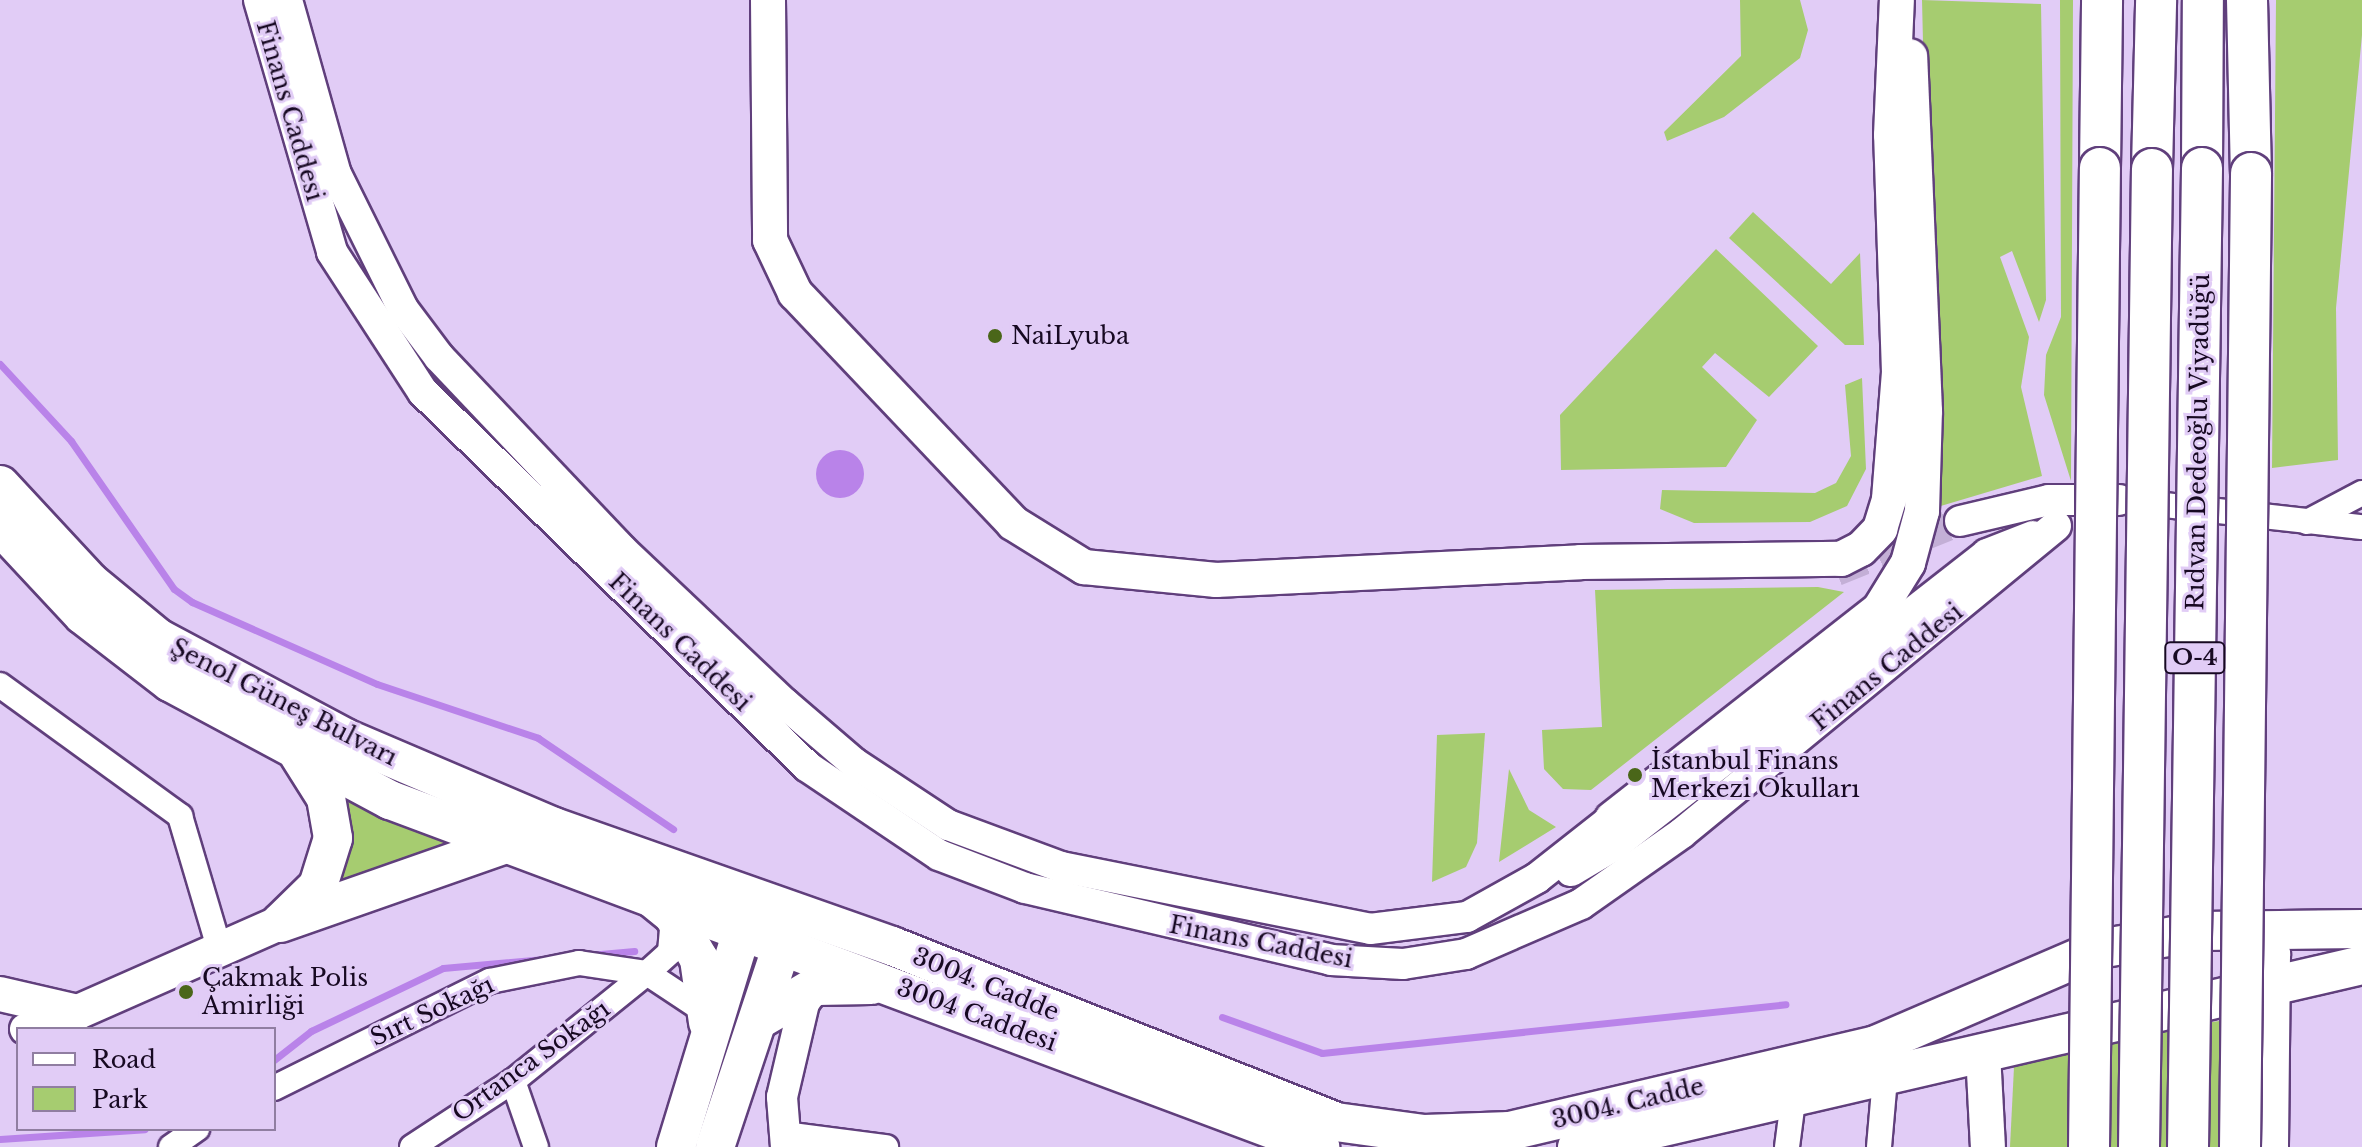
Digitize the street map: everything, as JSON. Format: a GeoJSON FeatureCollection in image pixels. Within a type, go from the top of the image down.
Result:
{"type":"FeatureCollection","features":[{"type":"Feature","properties":{"kind":"highway"},"geometry":{"type":"LineString","coordinates":[[2089,1147],[2102,0]]}},
{"type":"Feature","properties":{"kind":"highway","name":"Rıdvan Dedeoğlu Viyadüğü"},"geometry":{"type":"LineString","coordinates":[[2139,1147],[2156,0]]}},
{"type":"Feature","properties":{"kind":"highway","name":"Rıdvan Dedeoğlu Viyadüğü"},"geometry":{"type":"LineString","coordinates":[[2188,1147],[2203,0]]}},
{"type":"Feature","properties":{"kind":"highway"},"geometry":{"type":"LineString","coordinates":[[2240,1147],[2251,173],[2247,0]]}},
{"type":"Feature","properties":{"kind":"main road"},"geometry":{"type":"LineString","coordinates":[[768,0],[770,240],[815,315],[1013,523],[1084,567],[1216,580],[1504,571],[1581,562],[1841,559],[1880,529],[1899,373],[1891,135],[1897,0]]}},
{"type":"Feature","properties":{"kind":"main road"},"geometry":{"type":"LineString","coordinates":[[1612,819],[1879,610],[1908,563],[1922,511],[1925,411],[1916,103],[1904,0]]}},
{"type":"Feature","properties":{"kind":"main road"},"geometry":{"type":"LineString","coordinates":[[0,465],[62,536],[90,582]]}},
{"type":"Feature","properties":{"kind":"main road","name":"Şenol Güneş Bulvarı"},"geometry":{"type":"LineString","coordinates":[[0,485],[90,582],[158,638],[345,738],[704,880]]}},
{"type":"Feature","properties":{"kind":"main road","name":"Şenol Güneş Bulvarı"},"geometry":{"type":"LineString","coordinates":[[0,527],[83,615],[133,654],[299,755],[390,800],[633,885]]}},
{"type":"Feature","properties":{"kind":"main road"},"geometry":{"type":"LineString","coordinates":[[280,923],[318,886],[333,838],[326,798],[299,755]]}},
{"type":"Feature","properties":{"kind":"main road"},"geometry":{"type":"LineString","coordinates":[[0,994],[78,1012],[280,923],[508,843]]}},
{"type":"Feature","properties":{"kind":"main road","name":"3004 Caddesi"},"geometry":{"type":"LineString","coordinates":[[704,880],[758,921],[812,918]]}},
{"type":"Feature","properties":{"kind":"main road"},"geometry":{"type":"LineString","coordinates":[[633,885],[673,915],[699,959],[709,1025]]}},
{"type":"Feature","properties":{"kind":"main road","name":"3004 Caddesi"},"geometry":{"type":"LineString","coordinates":[[633,885],[758,921],[914,993],[1313,1146]]}},
{"type":"Feature","properties":{"kind":"main road","name":"3004. Cadde"},"geometry":{"type":"LineString","coordinates":[[812,918],[1336,1122],[1424,1134],[1510,1131],[1781,1071],[1876,1045],[2099,949],[2202,931],[2260,933],[2362,929]]}},
{"type":"Feature","properties":{"kind":"main road"},"geometry":{"type":"LineString","coordinates":[[715,1147],[762,1018],[758,921]]}},
{"type":"Feature","properties":{"kind":"main road"},"geometry":{"type":"LineString","coordinates":[[676,1147],[709,1025],[758,921]]}},
{"type":"Feature","properties":{"kind":"main road"},"geometry":{"type":"LineString","coordinates":[[2260,933],[2273,954],[2271,1147]]}},
{"type":"Feature","properties":{"kind":"main road","name":"3004. Cadde"},"geometry":{"type":"LineString","coordinates":[[1577,1147],[1634,1141],[1983,1053],[2273,983],[2362,965]]}},
{"type":"Feature","properties":{"kind":"main road"},"geometry":{"type":"LineString","coordinates":[[762,1018],[816,986],[845,980],[914,993]]}},
{"type":"Feature","properties":{"kind":"main road"},"geometry":{"type":"LineString","coordinates":[[1988,996],[1983,1053],[1988,1147]]}},
{"type":"Feature","properties":{"kind":"street","name":"Finans Caddesi"},"geometry":{"type":"LineString","coordinates":[[259,0],[332,252],[423,392],[808,767],[939,855],[1025,888],[1331,960],[1403,964],[1466,954],[1581,904],[1682,833],[2056,526]]}},
{"type":"Feature","properties":{"kind":"street","name":"Finans Caddesi"},"geometry":{"type":"LineString","coordinates":[[287,0],[336,174],[403,309],[439,357],[621,549],[854,763],[948,825],[1061,867],[1370,929],[1467,917],[1528,896],[1615,845],[1987,554],[2056,526]]}},
{"type":"Feature","properties":{"kind":"street"},"geometry":{"type":"LineString","coordinates":[[2307,522],[2362,493]]}},
{"type":"Feature","properties":{"kind":"street"},"geometry":{"type":"LineString","coordinates":[[1960,521],[2049,500],[2119,500],[2362,527]]}},
{"type":"Feature","properties":{"kind":"street"},"geometry":{"type":"LineString","coordinates":[[2056,526],[2119,500]]}},
{"type":"Feature","properties":{"kind":"street"},"geometry":{"type":"LineString","coordinates":[[1504,571],[1822,575]]}},
{"type":"Feature","properties":{"kind":"street"},"geometry":{"type":"LineString","coordinates":[[0,685],[180,816],[220,951]]}},
{"type":"Feature","properties":{"kind":"street","name":"Finans Caddesi"},"geometry":{"type":"LineString","coordinates":[[1467,917],[1537,878],[1612,819]]}},
{"type":"Feature","properties":{"kind":"street","name":"Ortanca Sokağı"},"geometry":{"type":"LineString","coordinates":[[412,1147],[513,1081],[647,973],[670,952],[673,915]]}},
{"type":"Feature","properties":{"kind":"street","name":"Sırt Sokağı"},"geometry":{"type":"LineString","coordinates":[[276,1087],[490,981],[579,963],[647,973]]}},
{"type":"Feature","properties":{"kind":"street"},"geometry":{"type":"LineString","coordinates":[[647,973],[709,1025]]}},
{"type":"Feature","properties":{"kind":"street"},"geometry":{"type":"LineString","coordinates":[[816,986],[804,1003],[782,1097],[785,1140],[886,1147]]}},
{"type":"Feature","properties":{"kind":"street"},"geometry":{"type":"LineString","coordinates":[[31,1027],[78,1012]]}},
{"type":"Feature","properties":{"kind":"street"},"geometry":{"type":"LineString","coordinates":[[1879,1147],[1885,1079]]}},
{"type":"Feature","properties":{"kind":"street"},"geometry":{"type":"LineString","coordinates":[[513,1081],[536,1147]]}},
{"type":"Feature","properties":{"kind":"street"},"geometry":{"type":"LineString","coordinates":[[1787,1147],[1793,1101]]}},
{"type":"Feature","properties":{"kind":"street"},"geometry":{"type":"LineString","coordinates":[[171,1147],[194,1131]]}},
{"type":"Feature","properties":{"kind":"green space"},"geometry":{"type":"Polygon","coordinates":[[[1740,0],[1800,0],[1808,30],[1800,58],[1724,117],[1667,141],[1664,132],[1741,56],[1740,0]]]}},
{"type":"Feature","properties":{"kind":"green space"},"geometry":{"type":"Polygon","coordinates":[[[1922,0],[2041,4],[2046,300],[2039,322],[2012,251],[2000,257],[2029,337],[2021,387],[2042,476],[1934,508],[1922,0]]]}},
{"type":"Feature","properties":{"kind":"green space"},"geometry":{"type":"Polygon","coordinates":[[[2060,0],[2073,0],[2071,481],[2044,395],[2046,355],[2061,317],[2060,0]]]}},
{"type":"Feature","properties":{"kind":"green space"},"geometry":{"type":"Polygon","coordinates":[[[2276,0],[2362,0],[2362,35],[2336,308],[2338,460],[2272,468],[2276,0]]]}},
{"type":"Feature","properties":{"kind":"green space"},"geometry":{"type":"Polygon","coordinates":[[[1753,212],[1831,284],[1860,253],[1864,345],[1845,345],[1729,238],[1753,212]]]}},
{"type":"Feature","properties":{"kind":"green space"},"geometry":{"type":"Polygon","coordinates":[[[1716,249],[1818,346],[1769,397],[1715,353],[1702,367],[1757,420],[1726,467],[1561,470],[1560,415],[1716,249]]]}},
{"type":"Feature","properties":{"kind":"green space"},"geometry":{"type":"Polygon","coordinates":[[[1862,378],[1866,469],[1847,506],[1810,522],[1694,523],[1660,509],[1662,490],[1815,493],[1836,483],[1851,456],[1845,385],[1862,378]]]}},
{"type":"Feature","properties":{"kind":"green space"},"geometry":{"type":"Polygon","coordinates":[[[1818,587],[1844,592],[1591,790],[1563,789],[1544,769],[1542,730],[1602,727],[1595,590],[1818,587]]]}},
{"type":"Feature","properties":{"kind":"green space"},"geometry":{"type":"Polygon","coordinates":[[[1485,733],[1477,843],[1466,867],[1432,882],[1437,735],[1485,733]]]}},
{"type":"Feature","properties":{"kind":"green space"},"geometry":{"type":"Polygon","coordinates":[[[1509,769],[1529,810],[1556,827],[1499,862],[1509,769]]]}},
{"type":"Feature","properties":{"kind":"green space"},"geometry":{"type":"Polygon","coordinates":[[[343,798],[461,841],[338,887],[352,826],[343,798]]]}},
{"type":"Feature","properties":{"kind":"green space"},"geometry":{"type":"Polygon","coordinates":[[[2226,1020],[2221,1147],[2010,1147],[2014,1067],[2123,1035],[2226,1020]]]}},
{"type":"Feature","properties":{"kind":"shaded area"},"geometry":{"type":"Polygon","coordinates":[[[840,450],[857,457],[864,474],[857,491],[840,498],[823,491],[816,474],[823,457],[840,450]]]}},
{"type":"Feature","properties":{"kind":"waterway"},"geometry":{"type":"LineString","coordinates":[[0,364],[71,441],[174,589],[192,602],[377,684],[538,738],[673,829]]}},
{"type":"Feature","properties":{"kind":"waterway"},"geometry":{"type":"LineString","coordinates":[[276,1058],[311,1031],[443,968],[634,951]]}},
{"type":"Feature","properties":{"kind":"waterway"},"geometry":{"type":"LineString","coordinates":[[1222,1017],[1322,1053],[1785,1004]]}},
{"type":"Feature","properties":{"kind":"waterway"},"geometry":{"type":"LineString","coordinates":[[0,1139],[116,1131]]}},
{"type":"Feature","properties":{"kind":"tunnel"},"geometry":{"type":"LineString","coordinates":[[1836,571],[1960,521]]}},
{"type":"Feature","properties":{"kind":"place","name":"NaiLyuba"},"geometry":{"type":"Point","coordinates":[995,336]}},
{"type":"Feature","properties":{"kind":"place","name":"İstanbul Finans Merkezi Okulları"},"geometry":{"type":"Point","coordinates":[1635,775]}},
{"type":"Feature","properties":{"kind":"place","name":"Çakmak Polis Amirliği"},"geometry":{"type":"Point","coordinates":[186,992]}}]}
